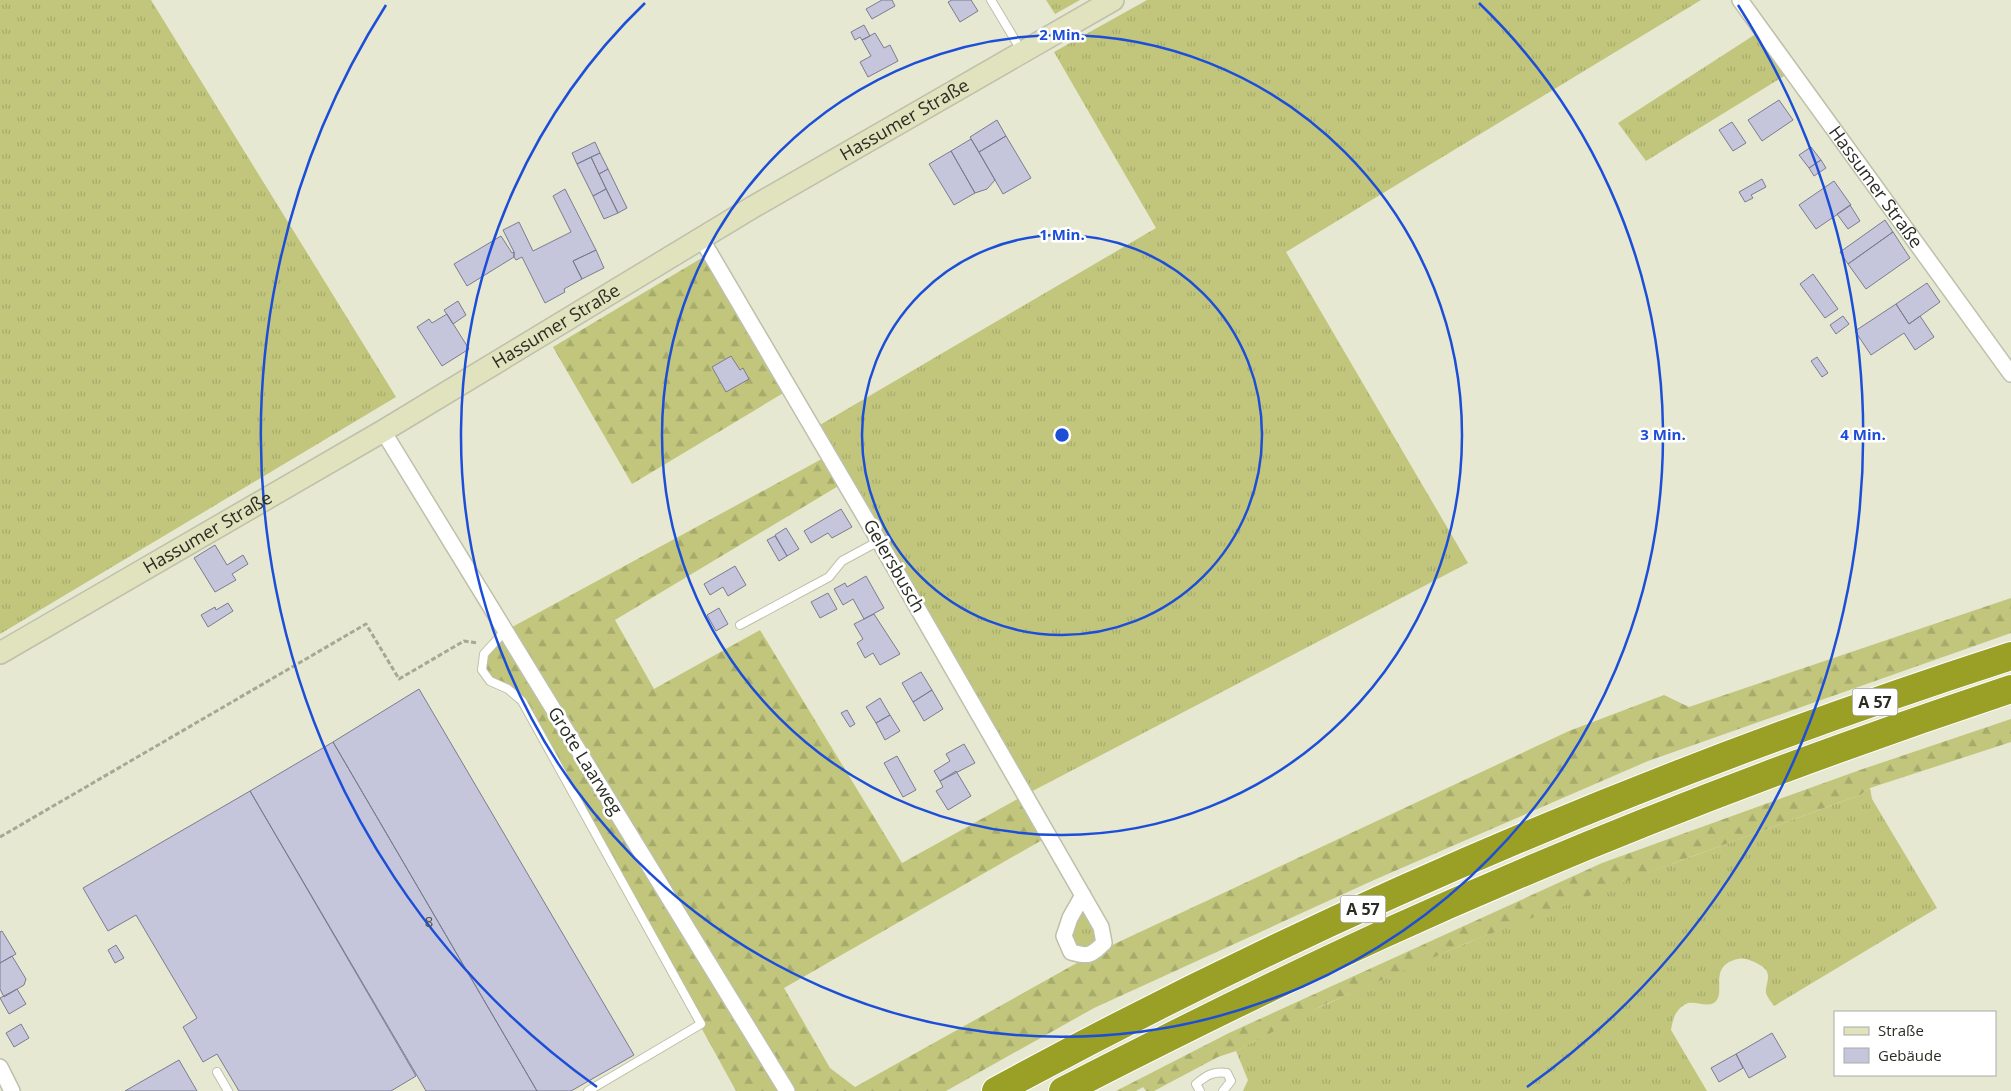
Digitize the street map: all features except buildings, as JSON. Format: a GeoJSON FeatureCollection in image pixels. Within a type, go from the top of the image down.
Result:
{"type":"FeatureCollection","features":[{"type":"Feature","properties":{"kind":"highway","name":"A 57"},"geometry":{"type":"LineString","coordinates":[[996,1091],[1087,1042],[1287,943],[1577,815],[1826,719],[2011,656]]}},
{"type":"Feature","properties":{"kind":"highway","name":"A 57"},"geometry":{"type":"LineString","coordinates":[[1063,1091],[1302,972],[1466,898],[1590,845],[1760,778],[1916,720],[2011,689]]}},
{"type":"Feature","properties":{"kind":"street","name":"Hassumer Straße"},"geometry":{"type":"LineString","coordinates":[[0,652],[383,430],[701,238],[1113,0]]}},
{"type":"Feature","properties":{"kind":"street","name":"Hassumer Straße"},"geometry":{"type":"LineString","coordinates":[[1740,0],[2011,374]]}},
{"type":"Feature","properties":{"kind":"street","name":"Gelersbusch"},"geometry":{"type":"LineString","coordinates":[[701,238],[879,541],[1083,895]]}},
{"type":"Feature","properties":{"kind":"street","name":"Grote Laarweg"},"geometry":{"type":"LineString","coordinates":[[383,430],[787,1091]]}},
{"type":"Feature","properties":{"kind":"street"},"geometry":{"type":"LineString","coordinates":[[0,1068],[12,1091]]}},
{"type":"Feature","properties":{"kind":"lane"},"geometry":{"type":"LineString","coordinates":[[991,0],[1022,52]]}},
{"type":"Feature","properties":{"kind":"lane"},"geometry":{"type":"LineString","coordinates":[[740,625],[829,577],[842,561],[879,541]]}},
{"type":"Feature","properties":{"kind":"lane"},"geometry":{"type":"LineString","coordinates":[[505,631],[484,654],[482,670],[490,681],[508,689],[522,701],[701,1024],[588,1091]]}},
{"type":"Feature","properties":{"kind":"lane"},"geometry":{"type":"LineString","coordinates":[[217,1072],[228,1091]]}},
{"type":"Feature","properties":{"kind":"lane"},"geometry":{"type":"LineString","coordinates":[[1200,1091],[1196,1084],[1208,1074],[1218,1072],[1227,1073],[1231,1082],[1223,1091]]}},
{"type":"Feature","properties":{"kind":"path"},"geometry":{"type":"LineString","coordinates":[[0,837],[366,624],[399,678],[464,641],[493,644]]}},
{"type":"Feature","properties":{"kind":"green space"},"geometry":{"type":"Polygon","coordinates":[[[0,0],[151,0],[396,397],[0,634],[0,0]]]}},
{"type":"Feature","properties":{"kind":"green space"},"geometry":{"type":"Polygon","coordinates":[[[1046,0],[1080,0],[1055,14],[1046,0]]]}},
{"type":"Feature","properties":{"kind":"green space"},"geometry":{"type":"Polygon","coordinates":[[[1147,0],[1701,0],[1286,252],[1468,563],[1025,795],[813,429],[1156,228],[1054,52],[1147,0]]]}},
{"type":"Feature","properties":{"kind":"green space"},"geometry":{"type":"Polygon","coordinates":[[[1762,30],[1792,71],[1646,161],[1618,123],[1762,30]]]}},
{"type":"Feature","properties":{"kind":"green space"},"geometry":{"type":"Polygon","coordinates":[[[710,253],[790,389],[632,484],[553,347],[710,253]]]}},
{"type":"Feature","properties":{"kind":"green space"},"geometry":{"type":"Polygon","coordinates":[[[829,455],[845,482],[615,620],[654,689],[760,630],[902,863],[1025,795],[1049,836],[784,988],[830,1068],[855,1087],[1093,954],[1569,731],[1664,695],[1689,707],[2011,598],[2011,633],[1648,761],[1374,880],[1094,1008],[946,1091],[736,1091],[522,701],[490,681],[482,670],[484,654],[505,631],[829,455]]]}},
{"type":"Feature","properties":{"kind":"green space"},"geometry":{"type":"Polygon","coordinates":[[[2011,719],[2011,742],[1870,788],[1860,795],[1685,859],[1467,943],[1326,1004],[1154,1091],[1146,1091],[1143,1087],[1136,1091],[1116,1091],[1229,1033],[1602,863],[1860,770],[2011,719]]]}},
{"type":"Feature","properties":{"kind":"green space"},"geometry":{"type":"Polygon","coordinates":[[[1870,788],[1872,799],[1937,908],[1774,1006],[1766,993],[1768,976],[1764,968],[1747,959],[1736,959],[1726,964],[1720,974],[1719,993],[1715,1002],[1712,1004],[1688,1003],[1684,1005],[1676,1014],[1671,1030],[1707,1091],[1243,1091],[1248,1080],[1236,1051],[1315,1009],[1524,920],[1860,795],[1870,788]]]}},
{"type":"Feature","properties":{"kind":"green space"},"geometry":{"type":"Polygon","coordinates":[[[1083,895],[1104,943],[1071,952],[1070,918],[1083,895]]]}}]}
